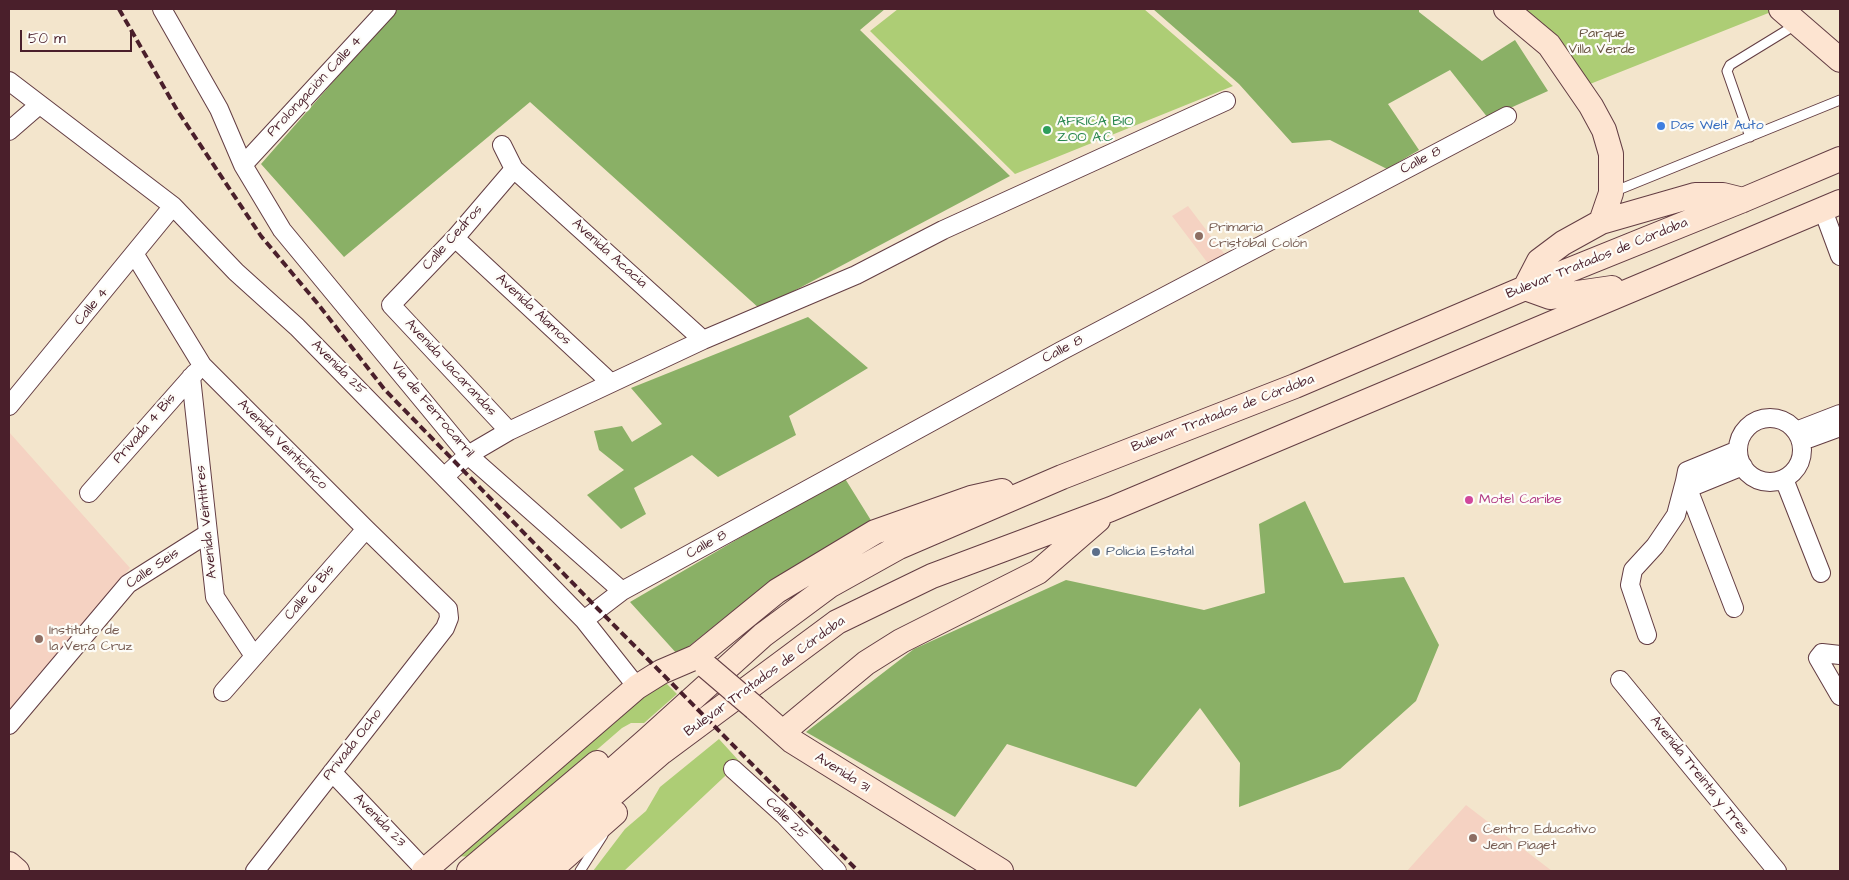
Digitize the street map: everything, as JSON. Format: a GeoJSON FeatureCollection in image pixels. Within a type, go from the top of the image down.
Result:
{"type":"FeatureCollection","features":[{"type":"Feature","properties":{"kind":"main road"},"geometry":{"type":"LineString","coordinates":[[1506,9],[1549,45],[1591,106],[1604,130],[1611,154],[1611,193],[1601,222]]}},
{"type":"Feature","properties":{"kind":"main road"},"geometry":{"type":"LineString","coordinates":[[1790,16],[1840,60]]}},
{"type":"Feature","properties":{"kind":"main road","name":"Bulevar Tratados de Córdoba"},"geometry":{"type":"LineString","coordinates":[[524,871],[655,746],[763,635],[829,586],[899,548],[1062,477],[1295,386],[1525,288],[1743,200],[1840,158]]}},
{"type":"Feature","properties":{"kind":"main road"},"geometry":{"type":"LineString","coordinates":[[1648,282],[1550,297],[1525,288],[1539,261],[1563,243],[1601,222],[1695,195],[1723,195],[1743,200]]}},
{"type":"Feature","properties":{"kind":"main road","name":"Bulevar Tratados de Córdoba"},"geometry":{"type":"LineString","coordinates":[[498,871],[655,746],[837,622],[932,576],[1111,509],[1831,206]]}},
{"type":"Feature","properties":{"kind":"main road"},"geometry":{"type":"LineString","coordinates":[[424,870],[637,687],[661,672],[701,662],[777,591],[875,532],[971,498],[1062,477]]}},
{"type":"Feature","properties":{"kind":"main road"},"geometry":{"type":"LineString","coordinates":[[782,732],[866,663],[901,641],[1038,572],[1111,509]]}},
{"type":"Feature","properties":{"kind":"main road","name":"Avenida 31"},"geometry":{"type":"LineString","coordinates":[[701,662],[792,742],[1001,871]]}},
{"type":"Feature","properties":{"kind":"main road","name":"Bulevar Tratados de Córdoba"},"geometry":{"type":"LineString","coordinates":[[549,871],[619,809],[655,746]]}},
{"type":"Feature","properties":{"kind":"main road","name":"Bulevar Tratados de Córdoba"},"geometry":{"type":"LineString","coordinates":[[470,870],[596,763],[655,746]]}},
{"type":"Feature","properties":{"kind":"main road"},"geometry":{"type":"LineString","coordinates":[[9,864],[17,871]]}},
{"type":"Feature","properties":{"kind":"main road"},"geometry":{"type":"LineString","coordinates":[[424,870],[470,870]]}},
{"type":"Feature","properties":{"kind":"street","name":"Vía de Ferrocarril"},"geometry":{"type":"LineString","coordinates":[[162,9],[219,109],[243,165],[282,230],[468,455],[622,591]]}},
{"type":"Feature","properties":{"kind":"street","name":"Prolongación Calle 4"},"geometry":{"type":"LineString","coordinates":[[243,165],[387,9]]}},
{"type":"Feature","properties":{"kind":"street","name":"Avenida 25"},"geometry":{"type":"LineString","coordinates":[[9,81],[173,206],[236,272],[297,327],[584,620],[637,687]]}},
{"type":"Feature","properties":{"kind":"street"},"geometry":{"type":"LineString","coordinates":[[444,477],[468,455],[508,431],[703,340],[856,275],[944,230],[1226,101]]}},
{"type":"Feature","properties":{"kind":"street"},"geometry":{"type":"LineString","coordinates":[[9,131],[39,105]]}},
{"type":"Feature","properties":{"kind":"street","name":"Calle 8"},"geometry":{"type":"LineString","coordinates":[[622,591],[1061,351],[1507,116]]}},
{"type":"Feature","properties":{"kind":"street"},"geometry":{"type":"LineString","coordinates":[[502,145],[514,169]]}},
{"type":"Feature","properties":{"kind":"street","name":"Avenida Acacia"},"geometry":{"type":"LineString","coordinates":[[514,169],[703,340]]}},
{"type":"Feature","properties":{"kind":"street","name":"Calle Cedros"},"geometry":{"type":"LineString","coordinates":[[391,305],[455,238],[514,169]]}},
{"type":"Feature","properties":{"kind":"street","name":"Calle 4"},"geometry":{"type":"LineString","coordinates":[[9,406],[135,255],[173,206]]}},
{"type":"Feature","properties":{"kind":"street"},"geometry":{"type":"LineString","coordinates":[[1831,206],[1840,256]]}},
{"type":"Feature","properties":{"kind":"street","name":"Avenida Álamos"},"geometry":{"type":"LineString","coordinates":[[455,238],[610,382]]}},
{"type":"Feature","properties":{"kind":"street","name":"Avenida Veinticinco"},"geometry":{"type":"LineString","coordinates":[[135,255],[196,371],[448,609],[449,618]]}},
{"type":"Feature","properties":{"kind":"street","name":"Avenida Jacarandas"},"geometry":{"type":"LineString","coordinates":[[391,305],[508,431]]}},
{"type":"Feature","properties":{"kind":"street","name":"Privada 4 Bis"},"geometry":{"type":"LineString","coordinates":[[89,494],[196,371]]}},
{"type":"Feature","properties":{"kind":"street","name":"Avenida Veintitres"},"geometry":{"type":"LineString","coordinates":[[196,371],[207,534],[215,597],[254,656]]}},
{"type":"Feature","properties":{"kind":"street"},"geometry":{"type":"LineString","coordinates":[[1798,436],[1840,414]]}},
{"type":"Feature","properties":{"kind":"street"},"geometry":{"type":"LineString","coordinates":[[1774,418],[1784,422],[1798,436],[1802,456],[1799,465],[1784,479],[1774,482],[1763,481],[1753,477],[1740,460],[1738,450],[1740,439],[1754,423],[1774,418]]}},
{"type":"Feature","properties":{"kind":"street"},"geometry":{"type":"LineString","coordinates":[[1798,436],[1840,427]]}},
{"type":"Feature","properties":{"kind":"street"},"geometry":{"type":"LineString","coordinates":[[1647,635],[1630,585],[1633,570],[1655,546],[1676,515],[1687,471],[1738,450]]}},
{"type":"Feature","properties":{"kind":"street"},"geometry":{"type":"LineString","coordinates":[[1685,481],[1694,486],[1743,466]]}},
{"type":"Feature","properties":{"kind":"street"},"geometry":{"type":"LineString","coordinates":[[1784,479],[1821,573]]}},
{"type":"Feature","properties":{"kind":"street"},"geometry":{"type":"LineString","coordinates":[[1685,481],[1734,608]]}},
{"type":"Feature","properties":{"kind":"street","name":"Calle 6 Bis"},"geometry":{"type":"LineString","coordinates":[[223,692],[366,530]]}},
{"type":"Feature","properties":{"kind":"street","name":"Calle Seis"},"geometry":{"type":"LineString","coordinates":[[9,725],[128,584],[207,534]]}},
{"type":"Feature","properties":{"kind":"street"},"geometry":{"type":"LineString","coordinates":[[584,620],[622,591]]}},
{"type":"Feature","properties":{"kind":"street","name":"Privada Ocho"},"geometry":{"type":"LineString","coordinates":[[256,871],[445,628],[449,618]]}},
{"type":"Feature","properties":{"kind":"street"},"geometry":{"type":"LineString","coordinates":[[1840,655],[1822,654],[1818,658],[1840,696]]}},
{"type":"Feature","properties":{"kind":"street","name":"Avenida Treinta y Tres"},"geometry":{"type":"LineString","coordinates":[[1620,680],[1777,871]]}},
{"type":"Feature","properties":{"kind":"street","name":"Calle 25"},"geometry":{"type":"LineString","coordinates":[[733,769],[784,815],[837,871]]}},
{"type":"Feature","properties":{"kind":"street","name":"Avenida 23"},"geometry":{"type":"LineString","coordinates":[[332,772],[424,870]]}},
{"type":"Feature","properties":{"kind":"lane"},"geometry":{"type":"LineString","coordinates":[[1750,137],[1727,71],[1730,65],[1790,16]]}},
{"type":"Feature","properties":{"kind":"lane"},"geometry":{"type":"LineString","coordinates":[[1611,193],[1840,100]]}},
{"type":"Feature","properties":{"kind":"lane"},"geometry":{"type":"LineString","coordinates":[[580,871],[619,809]]}},
{"type":"Feature","properties":{"kind":"shaded area","name":"Primaria Cristóbal Colón"},"geometry":{"type":"Polygon","coordinates":[[[1188,206],[1226,256],[1210,266],[1172,216],[1188,206]]]}},
{"type":"Feature","properties":{"kind":"shaded area","name":"Instituto de la Vera Cruz"},"geometry":{"type":"Polygon","coordinates":[[[9,432],[130,568],[9,710],[9,432]]]}},
{"type":"Feature","properties":{"kind":"shaded area","name":"Centro Educativo Jean Piaget"},"geometry":{"type":"Polygon","coordinates":[[[1466,805],[1552,871],[1407,871],[1466,805]]]}},
{"type":"Feature","properties":{"kind":"green space"},"geometry":{"type":"Polygon","coordinates":[[[397,9],[885,9],[860,30],[1010,176],[760,309],[530,102],[344,257],[261,164],[397,9]]]}},
{"type":"Feature","properties":{"kind":"green space","name":"AFRICA BIO ZOO A.C"},"geometry":{"type":"Polygon","coordinates":[[[898,9],[1144,9],[1233,86],[1015,174],[870,31],[898,9]]]}},
{"type":"Feature","properties":{"kind":"green space"},"geometry":{"type":"Polygon","coordinates":[[[1153,9],[1419,9],[1419,12],[1482,61],[1515,40],[1548,91],[1488,118],[1450,70],[1388,104],[1419,150],[1387,169],[1330,140],[1292,143],[1239,84],[1153,9]]]}},
{"type":"Feature","properties":{"kind":"green space","name":"Parque Villa Verde"},"geometry":{"type":"Polygon","coordinates":[[[1520,9],[1767,9],[1771,12],[1590,84],[1558,40],[1520,9]]]}},
{"type":"Feature","properties":{"kind":"green space"},"geometry":{"type":"Polygon","coordinates":[[[808,317],[868,368],[789,416],[796,435],[718,477],[692,455],[634,488],[646,514],[621,529],[587,495],[624,470],[599,450],[594,431],[622,426],[632,442],[662,424],[631,388],[808,317]]]}},
{"type":"Feature","properties":{"kind":"green space"},"geometry":{"type":"Polygon","coordinates":[[[844,477],[872,522],[769,582],[678,655],[630,602],[844,477]]]}},
{"type":"Feature","properties":{"kind":"green space"},"geometry":{"type":"Polygon","coordinates":[[[1305,501],[1344,583],[1404,577],[1439,645],[1416,701],[1340,769],[1239,807],[1240,763],[1200,708],[1136,787],[1007,744],[955,817],[806,732],[914,649],[1066,580],[1204,610],[1265,593],[1259,524],[1305,501]]]}},
{"type":"Feature","properties":{"kind":"green space"},"geometry":{"type":"Polygon","coordinates":[[[663,680],[677,694],[644,723],[631,723],[622,728],[473,857],[456,856],[663,680]]]}},
{"type":"Feature","properties":{"kind":"green space"},"geometry":{"type":"Polygon","coordinates":[[[719,739],[740,762],[624,871],[593,871],[625,829],[646,811],[660,787],[719,739]]]}},
{"type":"Feature","properties":{"kind":"railway"},"geometry":{"type":"LineString","coordinates":[[119,9],[177,110],[261,236],[318,304],[385,390],[598,609],[858,871]]}},
{"type":"Feature","properties":{"kind":"place","name":"Das Welt Auto"},"geometry":{"type":"Point","coordinates":[1661,126]}},
{"type":"Feature","properties":{"kind":"place","name":"AFRICA BIO ZOO A.C"},"geometry":{"type":"Point","coordinates":[1047,130]}},
{"type":"Feature","properties":{"kind":"place","name":"Primaria Cristóbal Colón"},"geometry":{"type":"Point","coordinates":[1199,236]}},
{"type":"Feature","properties":{"kind":"place","name":"Motel Caribe"},"geometry":{"type":"Point","coordinates":[1469,500]}},
{"type":"Feature","properties":{"kind":"place","name":"Policía Estatal"},"geometry":{"type":"Point","coordinates":[1096,552]}},
{"type":"Feature","properties":{"kind":"place","name":"Instituto de la Vera Cruz"},"geometry":{"type":"Point","coordinates":[39,639]}},
{"type":"Feature","properties":{"kind":"place","name":"Centro Educativo Jean Piaget"},"geometry":{"type":"Point","coordinates":[1473,838]}}]}
